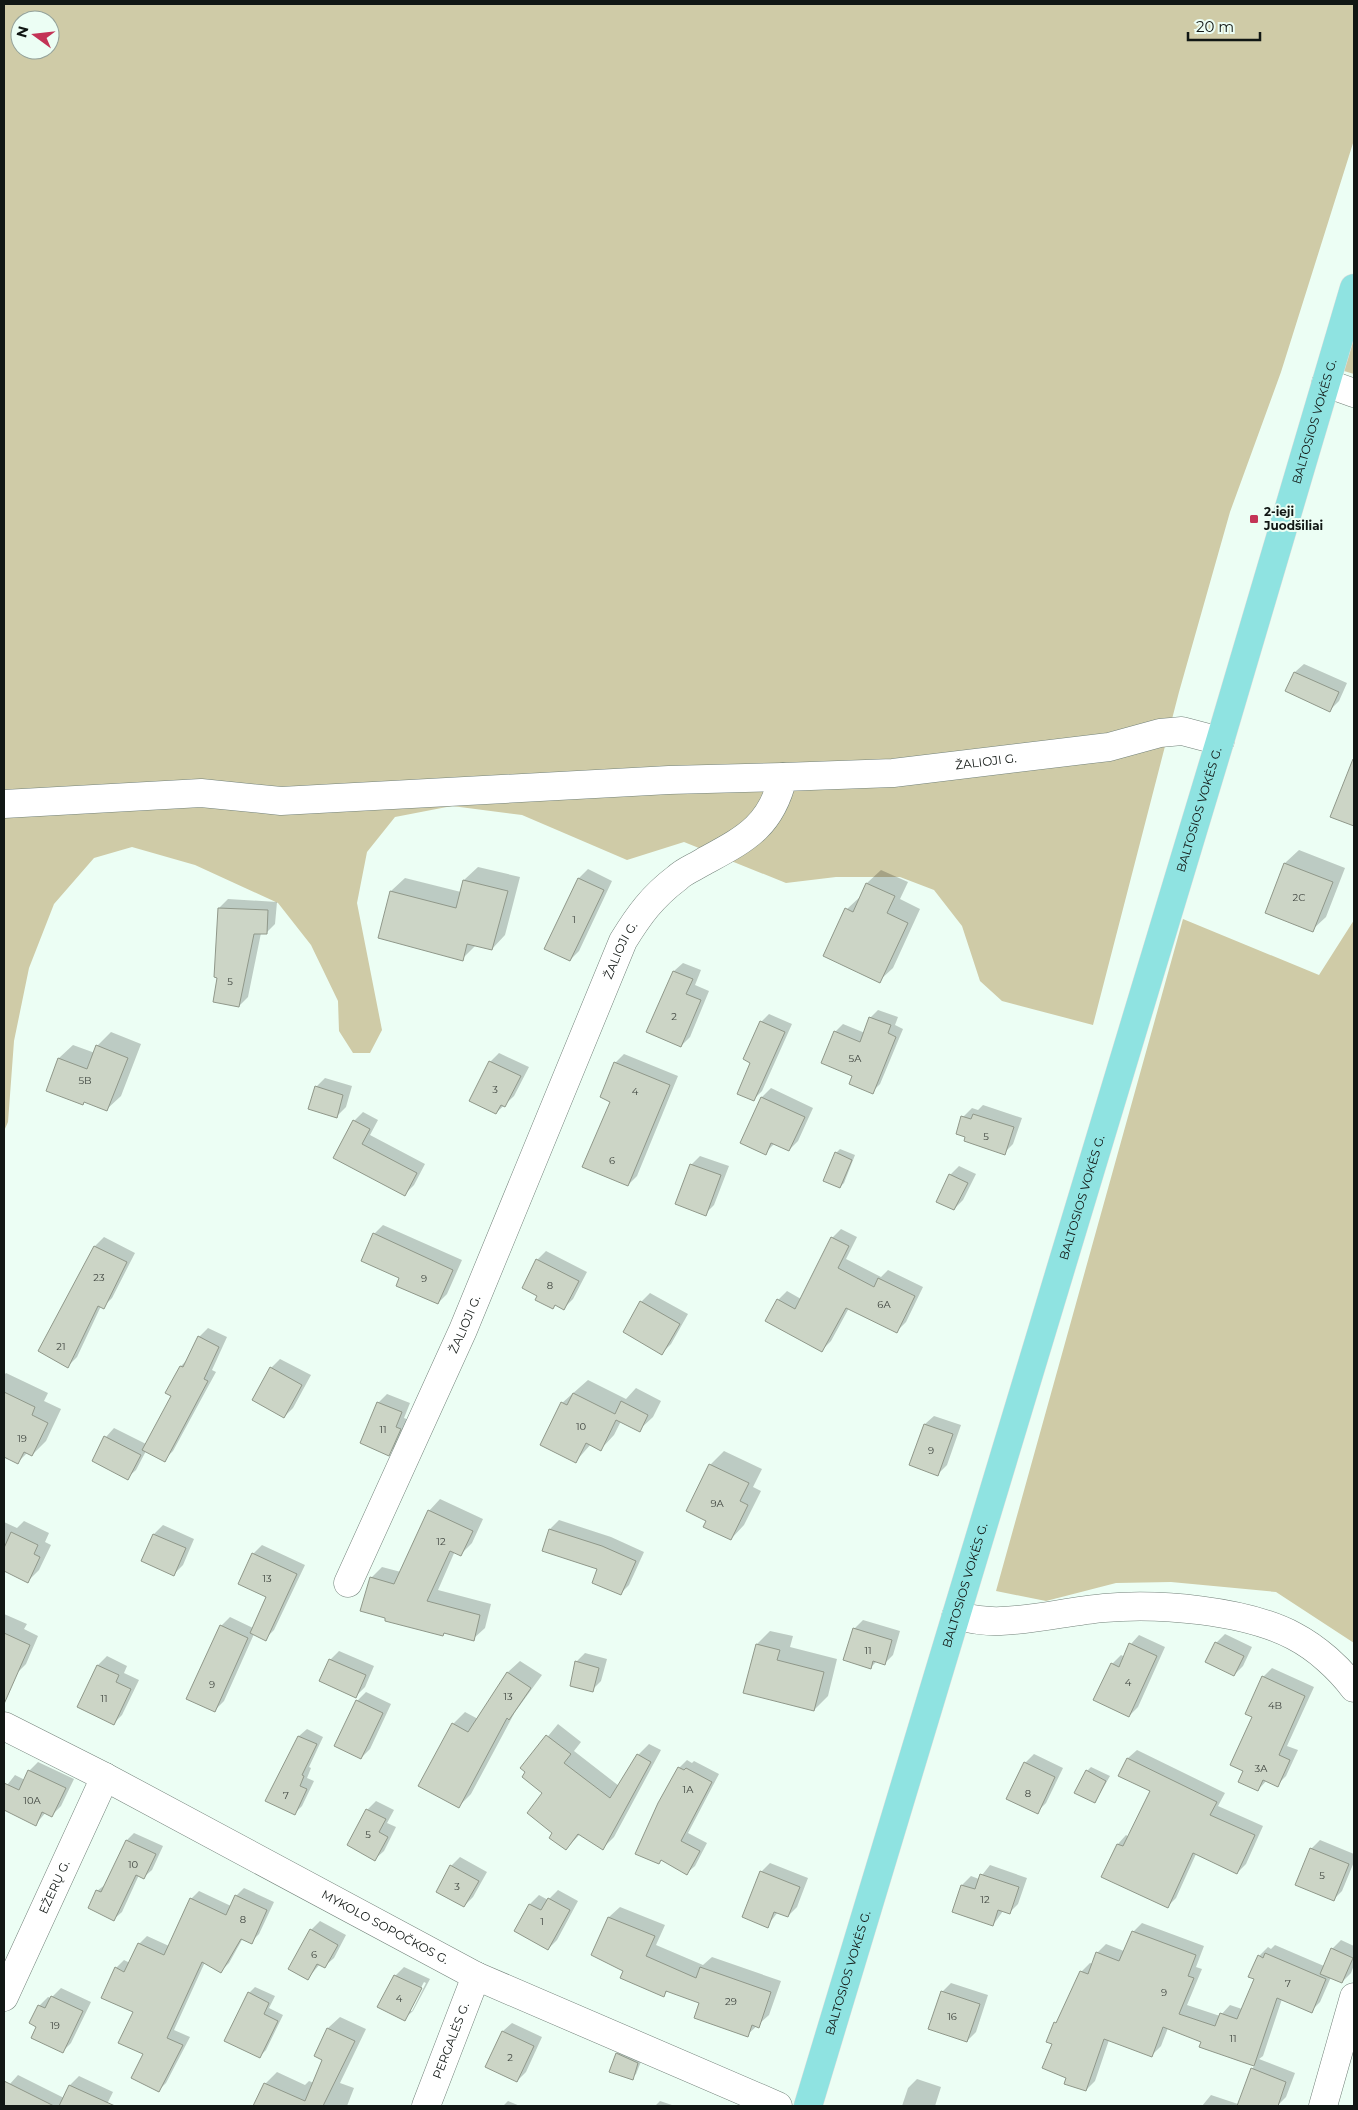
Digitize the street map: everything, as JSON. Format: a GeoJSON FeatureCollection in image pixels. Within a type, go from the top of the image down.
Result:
{"type":"FeatureCollection","features":[{"type":"Feature","properties":{"kind":"main road","name":"BALTOSIOS VOKĖS G."},"geometry":{"type":"LineString","coordinates":[[808,2106],[1220,741],[1354,288]]}},
{"type":"Feature","properties":{"kind":"street"},"geometry":{"type":"LineString","coordinates":[[1326,383],[1354,393]]}},
{"type":"Feature","properties":{"kind":"street","name":"ŽALIOJI G."},"geometry":{"type":"LineString","coordinates":[[348,1583],[463,1330],[622,941],[644,908],[678,876],[747,838],[768,814],[778,797],[783,777],[893,773],[1109,747],[1160,733],[1182,731],[1220,741]]}},
{"type":"Feature","properties":{"kind":"street"},"geometry":{"type":"LineString","coordinates":[[4,804],[201,793],[281,801],[669,780],[783,777]]}},
{"type":"Feature","properties":{"kind":"street"},"geometry":{"type":"LineString","coordinates":[[956,1616],[1002,1621],[1105,1607],[1178,1608],[1256,1621],[1294,1636],[1344,1674],[1354,1688]]}},
{"type":"Feature","properties":{"kind":"street","name":"MYKOLO SOPOČKOS G."},"geometry":{"type":"LineString","coordinates":[[4,1726],[106,1777],[476,1976],[778,2106]]}},
{"type":"Feature","properties":{"kind":"street","name":"EŽERŲ G."},"geometry":{"type":"LineString","coordinates":[[4,1997],[106,1777]]}},
{"type":"Feature","properties":{"kind":"street","name":"PERGALĖS G."},"geometry":{"type":"LineString","coordinates":[[426,2106],[476,1976]]}},
{"type":"Feature","properties":{"kind":"street"},"geometry":{"type":"LineString","coordinates":[[1323,2106],[1354,1997]]}},
{"type":"Feature","properties":{"kind":"shaded area"},"geometry":{"type":"Polygon","coordinates":[[[4,4],[1354,4],[1354,140],[1281,372],[1230,512],[1179,692],[1093,1025],[1002,1001],[980,981],[962,926],[934,890],[900,877],[836,877],[786,883],[684,842],[627,860],[522,815],[452,806],[395,817],[367,852],[357,903],[382,1030],[370,1053],[353,1053],[339,1031],[338,1001],[311,945],[278,903],[195,865],[132,847],[94,858],[54,904],[29,968],[14,1041],[8,1122],[4,1131],[4,4]]]}},
{"type":"Feature","properties":{"kind":"shaded area"},"geometry":{"type":"Polygon","coordinates":[[[1354,338],[1354,374],[1344,371],[1354,338]]]}},
{"type":"Feature","properties":{"kind":"shaded area"},"geometry":{"type":"Polygon","coordinates":[[[1183,919],[1319,975],[1354,920],[1354,1643],[1276,1592],[1171,1582],[1116,1583],[1046,1601],[996,1591],[1183,919]]]}},
{"type":"Feature","properties":{"kind":"building"},"geometry":{"type":"Polygon","coordinates":[[[1294,672],[1339,692],[1330,712],[1285,691],[1294,672]]]}},
{"type":"Feature","properties":{"kind":"building"},"geometry":{"type":"Polygon","coordinates":[[[1354,759],[1354,826],[1330,817],[1354,759]]]}},
{"type":"Feature","properties":{"kind":"building"},"geometry":{"type":"Polygon","coordinates":[[[1284,863],[1333,882],[1313,932],[1265,913],[1284,863]]]}},
{"type":"Feature","properties":{"kind":"building"},"geometry":{"type":"Polygon","coordinates":[[[578,878],[604,890],[570,961],[544,949],[578,878]]]}},
{"type":"Feature","properties":{"kind":"building"},"geometry":{"type":"Polygon","coordinates":[[[463,880],[508,891],[492,950],[467,944],[463,961],[378,938],[390,891],[456,908],[463,880]]]}},
{"type":"Feature","properties":{"kind":"building"},"geometry":{"type":"Polygon","coordinates":[[[866,883],[895,896],[887,913],[908,923],[880,983],[823,956],[845,908],[853,912],[866,883]]]}},
{"type":"Feature","properties":{"kind":"building"},"geometry":{"type":"Polygon","coordinates":[[[218,908],[268,910],[267,934],[254,934],[239,1007],[213,1002],[217,978],[214,977],[218,908]]]}},
{"type":"Feature","properties":{"kind":"building"},"geometry":{"type":"Polygon","coordinates":[[[673,971],[693,979],[686,994],[701,1000],[681,1047],[646,1032],[673,971]]]}},
{"type":"Feature","properties":{"kind":"building"},"geometry":{"type":"Polygon","coordinates":[[[869,1017],[891,1025],[888,1033],[896,1037],[873,1094],[849,1084],[852,1076],[821,1063],[834,1031],[860,1042],[869,1017]]]}},
{"type":"Feature","properties":{"kind":"building"},"geometry":{"type":"Polygon","coordinates":[[[760,1021],[785,1032],[754,1101],[737,1094],[750,1063],[743,1059],[760,1021]]]}},
{"type":"Feature","properties":{"kind":"building"},"geometry":{"type":"Polygon","coordinates":[[[96,1045],[128,1058],[107,1111],[84,1102],[83,1105],[46,1091],[58,1058],[87,1069],[96,1045]]]}},
{"type":"Feature","properties":{"kind":"building"},"geometry":{"type":"Polygon","coordinates":[[[489,1061],[521,1076],[505,1107],[501,1105],[496,1114],[469,1101],[489,1061]]]}},
{"type":"Feature","properties":{"kind":"building"},"geometry":{"type":"Polygon","coordinates":[[[614,1062],[670,1085],[628,1186],[582,1167],[610,1102],[600,1097],[614,1062]]]}},
{"type":"Feature","properties":{"kind":"building"},"geometry":{"type":"Polygon","coordinates":[[[315,1086],[343,1095],[337,1118],[308,1109],[315,1086]]]}},
{"type":"Feature","properties":{"kind":"building"},"geometry":{"type":"Polygon","coordinates":[[[761,1097],[805,1117],[789,1151],[771,1143],[766,1155],[740,1143],[761,1097]]]}},
{"type":"Feature","properties":{"kind":"building"},"geometry":{"type":"Polygon","coordinates":[[[973,1114],[1014,1127],[1005,1155],[964,1141],[965,1137],[956,1134],[961,1116],[971,1119],[973,1114]]]}},
{"type":"Feature","properties":{"kind":"building"},"geometry":{"type":"Polygon","coordinates":[[[353,1120],[370,1129],[362,1144],[417,1173],[405,1196],[333,1158],[353,1120]]]}},
{"type":"Feature","properties":{"kind":"building"},"geometry":{"type":"Polygon","coordinates":[[[835,1152],[852,1160],[840,1188],[823,1181],[835,1152]]]}},
{"type":"Feature","properties":{"kind":"building"},"geometry":{"type":"Polygon","coordinates":[[[690,1164],[721,1175],[706,1216],[675,1204],[690,1164]]]}},
{"type":"Feature","properties":{"kind":"building"},"geometry":{"type":"Polygon","coordinates":[[[949,1174],[968,1183],[954,1210],[936,1202],[949,1174]]]}},
{"type":"Feature","properties":{"kind":"building"},"geometry":{"type":"Polygon","coordinates":[[[373,1233],[453,1270],[438,1304],[396,1286],[399,1278],[361,1261],[373,1233]]]}},
{"type":"Feature","properties":{"kind":"building"},"geometry":{"type":"Polygon","coordinates":[[[831,1237],[849,1246],[838,1268],[874,1287],[878,1278],[915,1296],[897,1333],[846,1308],[822,1352],[765,1321],[777,1299],[795,1309],[831,1237]]]}},
{"type":"Feature","properties":{"kind":"building"},"geometry":{"type":"Polygon","coordinates":[[[94,1246],[127,1262],[104,1309],[98,1306],[68,1368],[38,1351],[94,1246]]]}},
{"type":"Feature","properties":{"kind":"building"},"geometry":{"type":"Polygon","coordinates":[[[536,1259],[579,1281],[564,1310],[555,1305],[553,1309],[535,1300],[537,1296],[522,1288],[536,1259]]]}},
{"type":"Feature","properties":{"kind":"building"},"geometry":{"type":"Polygon","coordinates":[[[640,1301],[680,1324],[662,1355],[623,1332],[640,1301]]]}},
{"type":"Feature","properties":{"kind":"building"},"geometry":{"type":"Polygon","coordinates":[[[198,1336],[219,1347],[204,1379],[208,1381],[165,1462],[142,1450],[171,1396],[165,1393],[180,1366],[183,1367],[198,1336]]]}},
{"type":"Feature","properties":{"kind":"building"},"geometry":{"type":"Polygon","coordinates":[[[270,1367],[302,1385],[284,1418],[252,1400],[270,1367]]]}},
{"type":"Feature","properties":{"kind":"building"},"geometry":{"type":"Polygon","coordinates":[[[4,1392],[35,1407],[32,1415],[48,1423],[32,1456],[24,1452],[18,1464],[4,1457],[4,1392]]]}},
{"type":"Feature","properties":{"kind":"building"},"geometry":{"type":"Polygon","coordinates":[[[573,1393],[615,1414],[621,1401],[648,1415],[640,1432],[616,1420],[601,1451],[586,1443],[576,1463],[540,1445],[561,1402],[567,1405],[573,1393]]]}},
{"type":"Feature","properties":{"kind":"building"},"geometry":{"type":"Polygon","coordinates":[[[377,1402],[402,1412],[396,1427],[401,1429],[389,1456],[360,1443],[377,1402]]]}},
{"type":"Feature","properties":{"kind":"building"},"geometry":{"type":"Polygon","coordinates":[[[924,1424],[953,1434],[938,1476],[909,1465],[924,1424]]]}},
{"type":"Feature","properties":{"kind":"building"},"geometry":{"type":"Polygon","coordinates":[[[104,1436],[141,1455],[128,1480],[92,1461],[104,1436]]]}},
{"type":"Feature","properties":{"kind":"building"},"geometry":{"type":"Polygon","coordinates":[[[709,1464],[749,1483],[740,1501],[748,1505],[731,1540],[703,1527],[706,1521],[686,1511],[709,1464]]]}},
{"type":"Feature","properties":{"kind":"building"},"geometry":{"type":"Polygon","coordinates":[[[428,1510],[473,1531],[461,1556],[450,1551],[427,1601],[480,1615],[474,1641],[444,1633],[443,1636],[385,1621],[385,1618],[360,1611],[370,1577],[394,1584],[428,1510]]]}},
{"type":"Feature","properties":{"kind":"building"},"geometry":{"type":"Polygon","coordinates":[[[549,1529],[602,1546],[636,1561],[621,1595],[592,1583],[597,1569],[542,1551],[549,1529]]]}},
{"type":"Feature","properties":{"kind":"building"},"geometry":{"type":"Polygon","coordinates":[[[11,1532],[38,1545],[34,1554],[40,1557],[28,1583],[4,1571],[4,1548],[11,1532]]]}},
{"type":"Feature","properties":{"kind":"building"},"geometry":{"type":"Polygon","coordinates":[[[153,1534],[186,1548],[174,1576],[141,1561],[153,1534]]]}},
{"type":"Feature","properties":{"kind":"building"},"geometry":{"type":"Polygon","coordinates":[[[252,1553],[297,1574],[266,1641],[250,1633],[266,1597],[238,1584],[252,1553]]]}},
{"type":"Feature","properties":{"kind":"building"},"geometry":{"type":"Polygon","coordinates":[[[220,1625],[248,1638],[215,1712],[186,1699],[220,1625]]]}},
{"type":"Feature","properties":{"kind":"building"},"geometry":{"type":"Polygon","coordinates":[[[853,1628],[892,1640],[885,1665],[873,1661],[871,1669],[843,1660],[853,1628]]]}},
{"type":"Feature","properties":{"kind":"building"},"geometry":{"type":"Polygon","coordinates":[[[4,1633],[30,1645],[4,1704],[4,1633]]]}},
{"type":"Feature","properties":{"kind":"building"},"geometry":{"type":"Polygon","coordinates":[[[1215,1642],[1244,1656],[1234,1676],[1205,1662],[1215,1642]]]}},
{"type":"Feature","properties":{"kind":"building"},"geometry":{"type":"Polygon","coordinates":[[[1129,1643],[1157,1656],[1129,1717],[1093,1700],[1111,1663],[1119,1667],[1129,1643]]]}},
{"type":"Feature","properties":{"kind":"building"},"geometry":{"type":"Polygon","coordinates":[[[756,1644],[780,1650],[777,1660],[824,1672],[814,1711],[743,1693],[756,1644]]]}},
{"type":"Feature","properties":{"kind":"building"},"geometry":{"type":"Polygon","coordinates":[[[329,1659],[366,1675],[356,1698],[319,1681],[329,1659]]]}},
{"type":"Feature","properties":{"kind":"building"},"geometry":{"type":"Polygon","coordinates":[[[575,1661],[599,1668],[593,1692],[570,1686],[575,1661]]]}},
{"type":"Feature","properties":{"kind":"building"},"geometry":{"type":"Polygon","coordinates":[[[97,1665],[119,1675],[116,1682],[131,1689],[114,1725],[77,1707],[97,1665]]]}},
{"type":"Feature","properties":{"kind":"building"},"geometry":{"type":"Polygon","coordinates":[[[507,1672],[531,1688],[509,1720],[507,1718],[459,1808],[418,1786],[452,1723],[468,1732],[507,1672]]]}},
{"type":"Feature","properties":{"kind":"building"},"geometry":{"type":"Polygon","coordinates":[[[1262,1676],[1305,1696],[1279,1755],[1290,1760],[1278,1787],[1263,1780],[1258,1791],[1238,1782],[1243,1771],[1230,1765],[1252,1717],[1245,1714],[1262,1676]]]}},
{"type":"Feature","properties":{"kind":"building"},"geometry":{"type":"Polygon","coordinates":[[[356,1700],[383,1713],[361,1759],[334,1746],[356,1700]]]}},
{"type":"Feature","properties":{"kind":"building"},"geometry":{"type":"Polygon","coordinates":[[[546,1735],[571,1754],[564,1763],[610,1798],[637,1754],[651,1762],[603,1850],[578,1834],[566,1850],[549,1838],[552,1833],[527,1813],[542,1793],[522,1777],[525,1772],[520,1768],[546,1735]]]}},
{"type":"Feature","properties":{"kind":"building"},"geometry":{"type":"Polygon","coordinates":[[[298,1736],[317,1744],[302,1775],[304,1776],[300,1786],[307,1789],[295,1815],[265,1801],[298,1736]]]}},
{"type":"Feature","properties":{"kind":"building"},"geometry":{"type":"Polygon","coordinates":[[[1127,1758],[1217,1802],[1210,1815],[1255,1835],[1237,1874],[1193,1853],[1168,1908],[1101,1877],[1117,1844],[1123,1846],[1150,1791],[1118,1776],[1127,1758]]]}},
{"type":"Feature","properties":{"kind":"building"},"geometry":{"type":"Polygon","coordinates":[[[1024,1762],[1055,1777],[1038,1814],[1006,1799],[1024,1762]]]}},
{"type":"Feature","properties":{"kind":"building"},"geometry":{"type":"Polygon","coordinates":[[[678,1767],[684,1770],[686,1768],[712,1782],[681,1841],[700,1851],[687,1875],[661,1860],[659,1864],[635,1854],[658,1803],[678,1767]]]}},
{"type":"Feature","properties":{"kind":"building"},"geometry":{"type":"Polygon","coordinates":[[[28,1770],[66,1788],[52,1817],[42,1812],[36,1826],[4,1810],[4,1783],[19,1790],[28,1770]]]}},
{"type":"Feature","properties":{"kind":"building"},"geometry":{"type":"Polygon","coordinates":[[[1086,1770],[1106,1781],[1095,1803],[1074,1793],[1086,1770]]]}},
{"type":"Feature","properties":{"kind":"building"},"geometry":{"type":"Polygon","coordinates":[[[366,1809],[386,1819],[379,1832],[388,1837],[375,1861],[347,1845],[366,1809]]]}},
{"type":"Feature","properties":{"kind":"building"},"geometry":{"type":"Polygon","coordinates":[[[126,1840],[156,1854],[144,1879],[136,1875],[114,1921],[88,1908],[96,1890],[101,1892],[126,1840]]]}},
{"type":"Feature","properties":{"kind":"building"},"geometry":{"type":"Polygon","coordinates":[[[1310,1848],[1349,1864],[1334,1901],[1295,1885],[1310,1848]]]}},
{"type":"Feature","properties":{"kind":"building"},"geometry":{"type":"Polygon","coordinates":[[[450,1865],[479,1881],[464,1907],[436,1892],[450,1865]]]}},
{"type":"Feature","properties":{"kind":"building"},"geometry":{"type":"Polygon","coordinates":[[[760,1871],[800,1887],[788,1917],[774,1912],[768,1928],[742,1917],[760,1871]]]}},
{"type":"Feature","properties":{"kind":"building"},"geometry":{"type":"Polygon","coordinates":[[[980,1874],[1019,1887],[1010,1914],[998,1910],[993,1926],[952,1912],[961,1885],[975,1889],[980,1874]]]}},
{"type":"Feature","properties":{"kind":"building"},"geometry":{"type":"Polygon","coordinates":[[[235,1895],[267,1910],[252,1944],[241,1939],[221,1973],[202,1962],[167,2038],[183,2045],[159,2092],[131,2078],[143,2054],[118,2043],[133,2012],[101,1998],[115,1967],[124,1972],[138,1943],[164,1955],[190,1898],[226,1915],[235,1895]]]}},
{"type":"Feature","properties":{"kind":"building"},"geometry":{"type":"Polygon","coordinates":[[[548,1898],[570,1910],[548,1950],[514,1931],[529,1904],[541,1910],[548,1898]]]}},
{"type":"Feature","properties":{"kind":"building"},"geometry":{"type":"Polygon","coordinates":[[[608,1917],[655,1936],[646,1956],[696,1978],[700,1967],[771,1992],[759,2028],[752,2025],[748,2037],[694,2018],[699,2003],[666,1991],[664,1997],[620,1978],[623,1971],[591,1955],[608,1917]]]}},
{"type":"Feature","properties":{"kind":"building"},"geometry":{"type":"Polygon","coordinates":[[[310,1929],[338,1945],[325,1968],[317,1964],[308,1980],[288,1969],[310,1929]]]}},
{"type":"Feature","properties":{"kind":"building"},"geometry":{"type":"Polygon","coordinates":[[[1132,1931],[1196,1955],[1188,1976],[1194,1978],[1179,2014],[1215,2026],[1220,2013],[1237,2019],[1254,1979],[1248,1977],[1258,1955],[1263,1958],[1265,1953],[1326,1979],[1312,2013],[1277,1998],[1254,2066],[1199,2047],[1201,2042],[1163,2027],[1152,2057],[1104,2039],[1086,2091],[1064,2084],[1066,2078],[1042,2068],[1052,2044],[1046,2042],[1054,2022],[1056,2023],[1080,1971],[1088,1974],[1096,1952],[1119,1961],[1132,1931]]]}},
{"type":"Feature","properties":{"kind":"building"},"geometry":{"type":"Polygon","coordinates":[[[1331,1948],[1353,1958],[1342,1983],[1320,1974],[1331,1948]]]}},
{"type":"Feature","properties":{"kind":"building"},"geometry":{"type":"Polygon","coordinates":[[[394,1975],[422,1988],[405,2021],[377,2007],[394,1975]]]}},
{"type":"Feature","properties":{"kind":"building"},"geometry":{"type":"Polygon","coordinates":[[[941,1991],[980,2004],[967,2042],[928,2029],[941,1991]]]}},
{"type":"Feature","properties":{"kind":"building"},"geometry":{"type":"Polygon","coordinates":[[[248,1992],[269,2003],[264,2014],[278,2021],[260,2058],[224,2041],[248,1992]]]}},
{"type":"Feature","properties":{"kind":"building"},"geometry":{"type":"Polygon","coordinates":[[[51,1996],[83,2011],[63,2053],[31,2038],[36,2027],[29,2023],[38,2005],[45,2008],[51,1996]]]}},
{"type":"Feature","properties":{"kind":"building"},"geometry":{"type":"Polygon","coordinates":[[[327,2028],[355,2041],[323,2106],[253,2106],[264,2083],[305,2101],[322,2060],[314,2056],[327,2028]]]}},
{"type":"Feature","properties":{"kind":"building"},"geometry":{"type":"Polygon","coordinates":[[[502,2031],[534,2046],[517,2082],[485,2067],[502,2031]]]}},
{"type":"Feature","properties":{"kind":"building"},"geometry":{"type":"Polygon","coordinates":[[[616,2053],[638,2063],[633,2080],[609,2072],[616,2053]]]}},
{"type":"Feature","properties":{"kind":"building"},"geometry":{"type":"Polygon","coordinates":[[[1251,2068],[1286,2082],[1278,2106],[1237,2106],[1251,2068]]]}},
{"type":"Feature","properties":{"kind":"building"},"geometry":{"type":"Polygon","coordinates":[[[4,2081],[54,2106],[4,2106],[4,2081]]]}},
{"type":"Feature","properties":{"kind":"building"},"geometry":{"type":"Polygon","coordinates":[[[69,2085],[115,2106],[59,2106],[69,2085]]]}},
{"type":"Feature","properties":{"kind":"place","name":"2-ieji Juodšiliai"},"geometry":{"type":"Point","coordinates":[1254,519]}}]}
